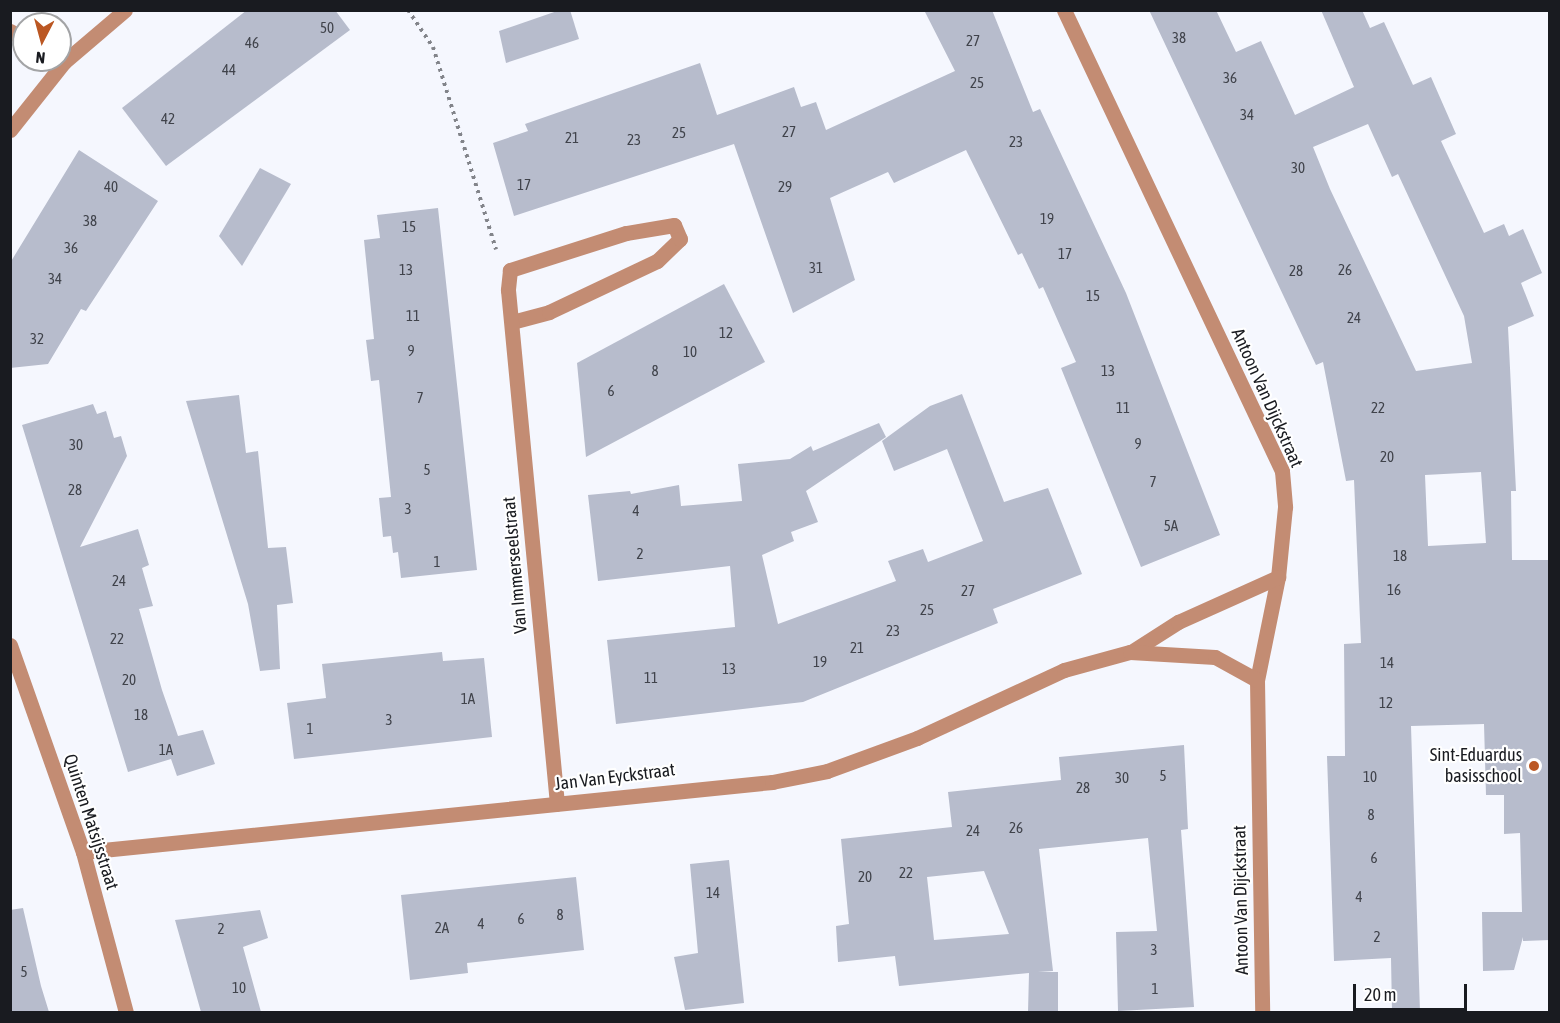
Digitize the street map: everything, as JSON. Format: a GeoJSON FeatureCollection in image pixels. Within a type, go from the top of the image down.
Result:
{"type":"FeatureCollection","features":[{"type":"Feature","properties":{"kind":"street"},"geometry":{"type":"LineString","coordinates":[[72,53],[125,10]]}},
{"type":"Feature","properties":{"kind":"street","name":"Antoon Van Dijckstraat"},"geometry":{"type":"LineString","coordinates":[[1064,10],[1282,471],[1285,507],[1278,577],[1257,680],[1262,1012]]}},
{"type":"Feature","properties":{"kind":"street"},"geometry":{"type":"LineString","coordinates":[[11,129],[54,72]]}},
{"type":"Feature","properties":{"kind":"street"},"geometry":{"type":"LineString","coordinates":[[510,270],[626,232],[674,225],[680,240],[657,261],[549,312],[512,322]]}},
{"type":"Feature","properties":{"kind":"street","name":"Van Immerseelstraat"},"geometry":{"type":"LineString","coordinates":[[510,270],[512,322],[556,804]]}},
{"type":"Feature","properties":{"kind":"street","name":"Jan Van Eyckstraat"},"geometry":{"type":"LineString","coordinates":[[83,852],[772,782],[827,771],[917,738],[1064,670],[1130,652],[1178,622],[1278,577]]}},
{"type":"Feature","properties":{"kind":"street","name":"Quinten Matsijsstraat"},"geometry":{"type":"LineString","coordinates":[[10,645],[83,852],[126,1012]]}},
{"type":"Feature","properties":{"kind":"street","name":"Jan Van Eyckstraat"},"geometry":{"type":"LineString","coordinates":[[1130,652],[1215,657],[1257,680]]}},
{"type":"Feature","properties":{"kind":"path"},"geometry":{"type":"LineString","coordinates":[[408,10],[433,47],[491,241],[510,270]]}},
{"type":"Feature","properties":{"kind":"building"},"geometry":{"type":"Polygon","coordinates":[[[247,10],[335,10],[350,30],[166,166],[122,108],[247,10]]]}},
{"type":"Feature","properties":{"kind":"building"},"geometry":{"type":"Polygon","coordinates":[[[560,10],[570,10],[579,39],[506,63],[499,31],[560,10]]]}},
{"type":"Feature","properties":{"kind":"building"},"geometry":{"type":"Polygon","coordinates":[[[924,10],[992,10],[1033,112],[1040,109],[1126,293],[1220,535],[1141,567],[1061,368],[1076,362],[1043,287],[1039,289],[1022,253],[1018,255],[966,150],[894,183],[888,172],[830,198],[855,280],[793,313],[734,144],[514,216],[493,143],[528,131],[525,124],[700,63],[717,115],[794,87],[801,107],[816,102],[826,130],[955,71],[924,10]]]}},
{"type":"Feature","properties":{"kind":"building"},"geometry":{"type":"Polygon","coordinates":[[[1149,10],[1216,10],[1236,52],[1261,41],[1295,115],[1354,87],[1321,10],[1362,10],[1370,28],[1384,22],[1413,85],[1431,77],[1456,134],[1441,141],[1484,233],[1504,224],[1509,236],[1523,229],[1542,273],[1521,283],[1534,316],[1508,327],[1516,491],[1511,491],[1512,560],[1549,560],[1550,940],[1523,941],[1523,937],[1514,970],[1483,971],[1482,912],[1522,912],[1520,833],[1504,834],[1504,795],[1486,795],[1484,724],[1411,726],[1420,1012],[1392,1012],[1391,958],[1334,961],[1327,756],[1345,756],[1344,644],[1361,643],[1354,480],[1346,481],[1323,362],[1316,365],[1149,10]],[[1368,124],[1313,147],[1330,189],[1416,371],[1472,363],[1464,316],[1398,174],[1392,177],[1368,124]],[[1481,472],[1425,475],[1428,546],[1486,543],[1481,472]]]}},
{"type":"Feature","properties":{"kind":"building"},"geometry":{"type":"Polygon","coordinates":[[[79,150],[158,201],[86,311],[81,309],[48,364],[10,368],[10,263],[79,150]]]}},
{"type":"Feature","properties":{"kind":"building"},"geometry":{"type":"Polygon","coordinates":[[[260,168],[291,184],[242,266],[219,236],[260,168]]]}},
{"type":"Feature","properties":{"kind":"building"},"geometry":{"type":"Polygon","coordinates":[[[438,208],[477,570],[401,578],[398,552],[393,553],[391,536],[383,537],[379,498],[391,497],[379,380],[371,381],[366,340],[374,339],[364,240],[380,238],[377,215],[438,208]]]}},
{"type":"Feature","properties":{"kind":"building"},"geometry":{"type":"Polygon","coordinates":[[[724,284],[765,362],[586,457],[577,363],[724,284]]]}},
{"type":"Feature","properties":{"kind":"building"},"geometry":{"type":"Polygon","coordinates":[[[962,394],[1004,502],[1048,488],[1082,574],[993,609],[998,623],[803,702],[616,724],[607,640],[735,627],[730,566],[598,581],[588,495],[630,491],[631,494],[679,485],[681,506],[742,501],[738,464],[790,459],[811,446],[813,451],[879,423],[886,437],[806,491],[818,522],[791,532],[794,541],[762,555],[778,624],[896,581],[888,561],[923,549],[928,562],[983,541],[947,449],[894,471],[882,441],[930,406],[962,394]]]}},
{"type":"Feature","properties":{"kind":"building"},"geometry":{"type":"Polygon","coordinates":[[[239,395],[246,453],[258,451],[268,548],[286,547],[293,603],[277,605],[280,669],[260,671],[248,604],[186,401],[239,395]]]}},
{"type":"Feature","properties":{"kind":"building"},"geometry":{"type":"Polygon","coordinates":[[[93,404],[97,414],[106,411],[114,438],[121,436],[127,456],[80,547],[138,529],[149,565],[142,568],[153,606],[139,609],[162,690],[178,736],[203,730],[215,764],[177,776],[171,759],[128,772],[22,425],[93,404]]]}},
{"type":"Feature","properties":{"kind":"building"},"geometry":{"type":"Polygon","coordinates":[[[442,652],[443,661],[484,658],[492,737],[294,759],[287,703],[326,698],[322,664],[442,652]]]}},
{"type":"Feature","properties":{"kind":"building"},"geometry":{"type":"Polygon","coordinates":[[[1184,745],[1188,829],[1181,830],[1194,1007],[1118,1011],[1116,932],[1157,931],[1148,838],[1039,849],[1053,971],[1038,972],[1058,972],[1058,1012],[1028,1012],[1029,973],[899,986],[895,956],[838,962],[836,926],[849,924],[841,839],[952,827],[948,792],[1061,780],[1059,757],[1184,745]],[[984,871],[927,877],[934,940],[1009,934],[984,871]]]}},
{"type":"Feature","properties":{"kind":"building"},"geometry":{"type":"Polygon","coordinates":[[[729,860],[744,1003],[685,1010],[674,957],[698,953],[690,864],[729,860]]]}},
{"type":"Feature","properties":{"kind":"building"},"geometry":{"type":"Polygon","coordinates":[[[576,877],[584,950],[467,963],[468,973],[410,980],[401,895],[576,877]]]}},
{"type":"Feature","properties":{"kind":"building"},"geometry":{"type":"Polygon","coordinates":[[[23,908],[49,1012],[10,1012],[10,910],[23,908]]]}},
{"type":"Feature","properties":{"kind":"building"},"geometry":{"type":"Polygon","coordinates":[[[260,910],[268,938],[243,947],[261,1012],[201,1012],[175,920],[260,910]]]}},
{"type":"Feature","properties":{"kind":"place","name":"Sint-Eduardus basisschool"},"geometry":{"type":"Point","coordinates":[1534,766]}}]}
